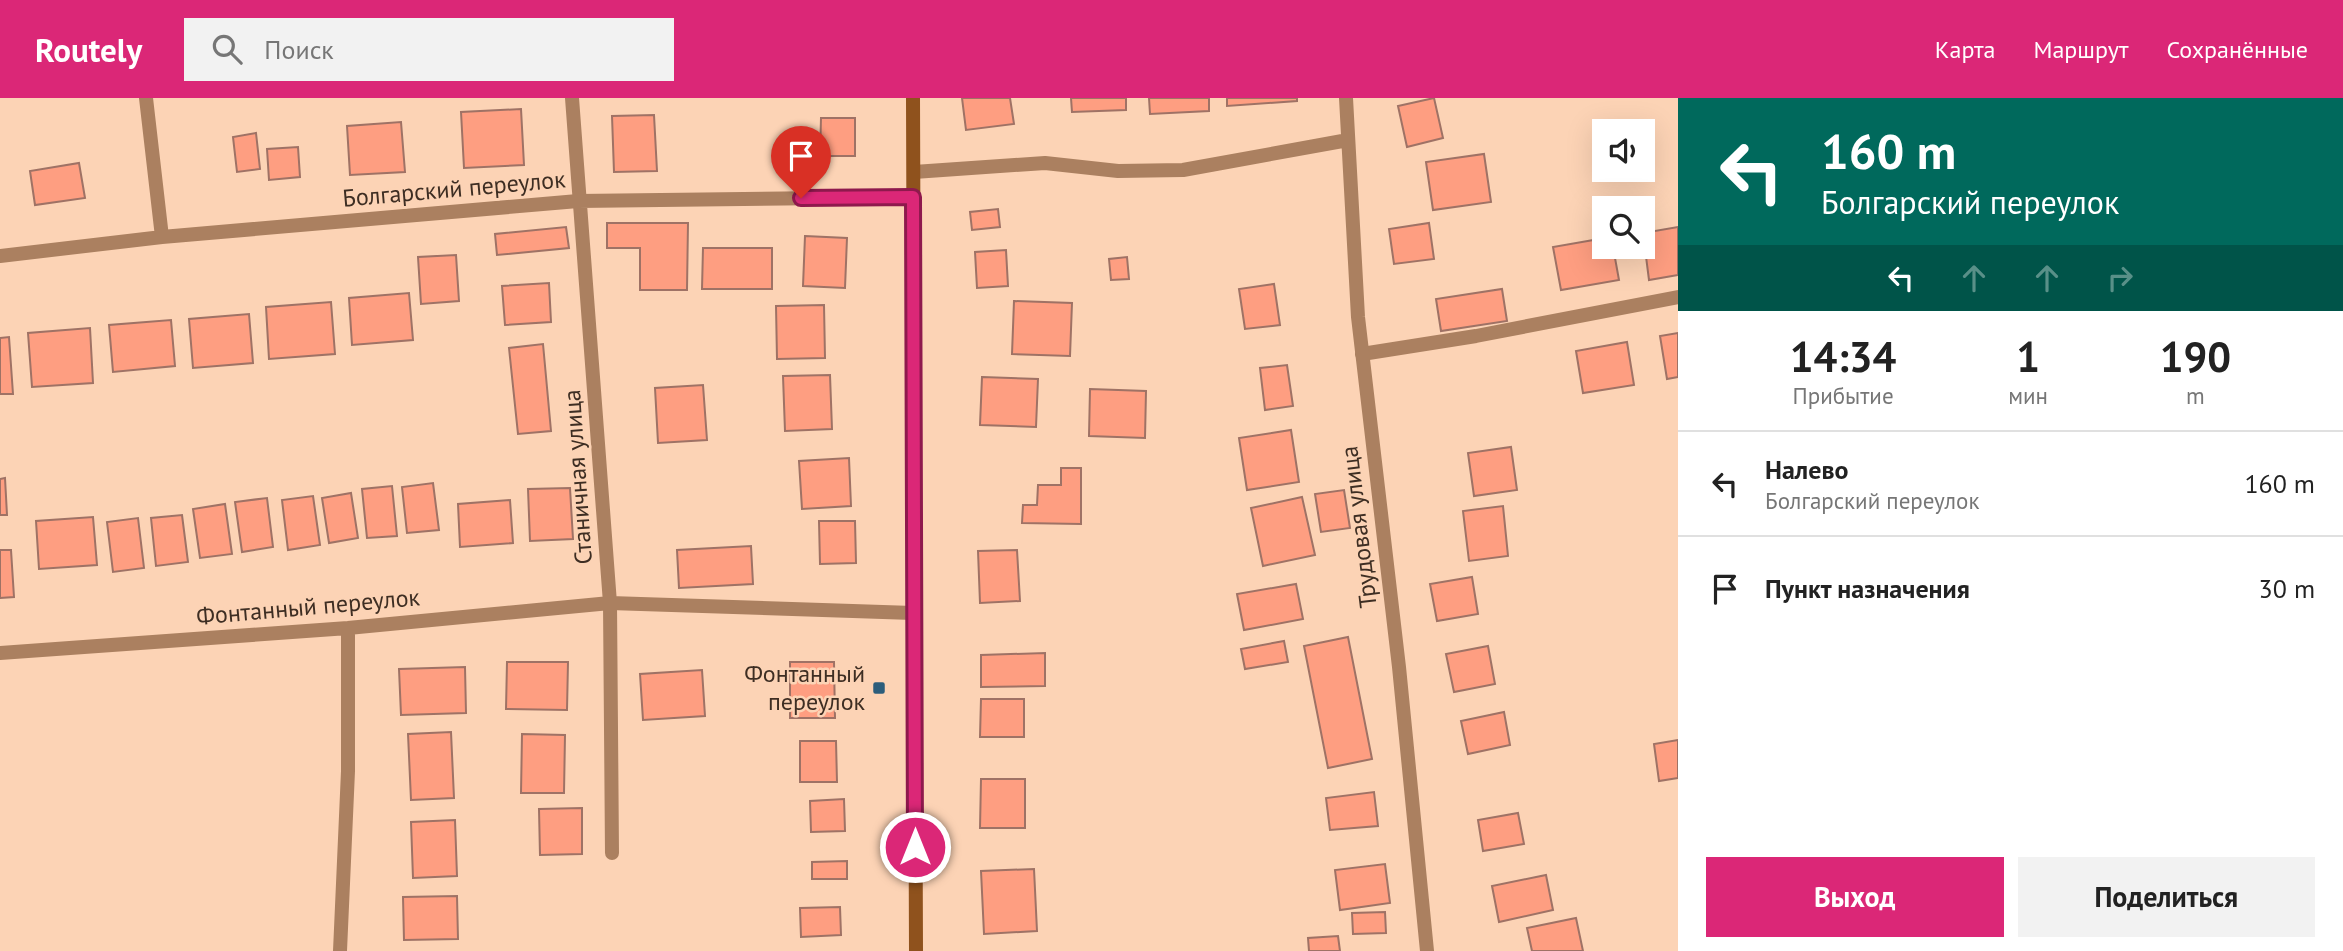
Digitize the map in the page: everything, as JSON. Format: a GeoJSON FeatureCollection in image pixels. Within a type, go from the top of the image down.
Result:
{"type":"FeatureCollection","features":[{"type":"Feature","properties":{"kind":"street"},"geometry":{"type":"LineString","coordinates":[[146,98],[162,237]]}},
{"type":"Feature","properties":{"kind":"street","name":"Станичная улица"},"geometry":{"type":"LineString","coordinates":[[572,98],[610,603],[612,853]]}},
{"type":"Feature","properties":{"kind":"street"},"geometry":{"type":"LineString","coordinates":[[914,98],[916,951]]}},
{"type":"Feature","properties":{"kind":"street","name":"Трудовая улица"},"geometry":{"type":"LineString","coordinates":[[1346,98],[1362,354],[1399,667],[1427,951]]}},
{"type":"Feature","properties":{"kind":"street"},"geometry":{"type":"LineString","coordinates":[[914,173],[1045,163],[1118,171],[1183,170],[1348,140]]}},
{"type":"Feature","properties":{"kind":"street","name":"Болгарский переулок"},"geometry":{"type":"LineString","coordinates":[[0,256],[162,237],[578,201],[913,197]]}},
{"type":"Feature","properties":{"kind":"street"},"geometry":{"type":"LineString","coordinates":[[1362,354],[1476,336],[1678,297]]}},
{"type":"Feature","properties":{"kind":"street","name":"Фонтанный переулок"},"geometry":{"type":"LineString","coordinates":[[0,653],[348,628],[610,603],[914,613]]}},
{"type":"Feature","properties":{"kind":"street"},"geometry":{"type":"LineString","coordinates":[[340,951],[348,771],[348,628]]}},
{"type":"Feature","properties":{"kind":"building"},"geometry":{"type":"Polygon","coordinates":[[[962,98],[1010,98],[1014,124],[966,130],[962,98]]]}},
{"type":"Feature","properties":{"kind":"building"},"geometry":{"type":"Polygon","coordinates":[[[1071,98],[1126,98],[1126,110],[1072,112],[1071,98]]]}},
{"type":"Feature","properties":{"kind":"building"},"geometry":{"type":"Polygon","coordinates":[[[1149,98],[1209,98],[1209,111],[1150,114],[1149,98]]]}},
{"type":"Feature","properties":{"kind":"building"},"geometry":{"type":"Polygon","coordinates":[[[1227,98],[1297,98],[1297,101],[1227,106],[1227,98]]]}},
{"type":"Feature","properties":{"kind":"building"},"geometry":{"type":"Polygon","coordinates":[[[1434,98],[1443,138],[1407,147],[1398,106],[1434,98]]]}},
{"type":"Feature","properties":{"kind":"building"},"geometry":{"type":"Polygon","coordinates":[[[521,109],[524,165],[464,168],[461,112],[521,109]]]}},
{"type":"Feature","properties":{"kind":"building"},"geometry":{"type":"Polygon","coordinates":[[[654,115],[657,171],[614,172],[612,116],[654,115]]]}},
{"type":"Feature","properties":{"kind":"building"},"geometry":{"type":"Polygon","coordinates":[[[821,118],[855,118],[855,156],[820,156],[821,118]]]}},
{"type":"Feature","properties":{"kind":"building"},"geometry":{"type":"Polygon","coordinates":[[[401,122],[405,172],[350,175],[347,126],[401,122]]]}},
{"type":"Feature","properties":{"kind":"building"},"geometry":{"type":"Polygon","coordinates":[[[256,133],[260,169],[237,172],[233,137],[256,133]]]}},
{"type":"Feature","properties":{"kind":"building"},"geometry":{"type":"Polygon","coordinates":[[[298,147],[300,177],[269,180],[267,149],[298,147]]]}},
{"type":"Feature","properties":{"kind":"building"},"geometry":{"type":"Polygon","coordinates":[[[1484,154],[1491,202],[1433,210],[1426,162],[1484,154]]]}},
{"type":"Feature","properties":{"kind":"building"},"geometry":{"type":"Polygon","coordinates":[[[79,163],[85,198],[35,205],[30,171],[79,163]]]}},
{"type":"Feature","properties":{"kind":"building"},"geometry":{"type":"Polygon","coordinates":[[[998,209],[1000,227],[972,230],[970,212],[998,209]]]}},
{"type":"Feature","properties":{"kind":"building"},"geometry":{"type":"Polygon","coordinates":[[[607,223],[688,223],[687,290],[640,290],[640,248],[607,248],[607,223]]]}},
{"type":"Feature","properties":{"kind":"building"},"geometry":{"type":"Polygon","coordinates":[[[1429,223],[1434,259],[1394,264],[1389,229],[1429,223]]]}},
{"type":"Feature","properties":{"kind":"building"},"geometry":{"type":"Polygon","coordinates":[[[566,227],[569,248],[497,255],[495,234],[566,227]]]}},
{"type":"Feature","properties":{"kind":"building"},"geometry":{"type":"Polygon","coordinates":[[[1678,227],[1678,275],[1649,280],[1646,259],[1655,259],[1655,231],[1678,227]]]}},
{"type":"Feature","properties":{"kind":"building"},"geometry":{"type":"Polygon","coordinates":[[[805,236],[847,238],[845,288],[803,286],[805,236]]]}},
{"type":"Feature","properties":{"kind":"building"},"geometry":{"type":"Polygon","coordinates":[[[1592,240],[1592,259],[1615,259],[1619,280],[1561,290],[1553,247],[1592,240]]]}},
{"type":"Feature","properties":{"kind":"building"},"geometry":{"type":"Polygon","coordinates":[[[703,248],[772,248],[772,289],[702,289],[703,248]]]}},
{"type":"Feature","properties":{"kind":"building"},"geometry":{"type":"Polygon","coordinates":[[[1006,250],[1008,286],[977,288],[975,252],[1006,250]]]}},
{"type":"Feature","properties":{"kind":"building"},"geometry":{"type":"Polygon","coordinates":[[[456,255],[459,301],[421,304],[418,257],[456,255]]]}},
{"type":"Feature","properties":{"kind":"building"},"geometry":{"type":"Polygon","coordinates":[[[1127,257],[1129,279],[1111,280],[1109,259],[1127,257]]]}},
{"type":"Feature","properties":{"kind":"building"},"geometry":{"type":"Polygon","coordinates":[[[549,283],[551,322],[505,325],[502,286],[549,283]]]}},
{"type":"Feature","properties":{"kind":"building"},"geometry":{"type":"Polygon","coordinates":[[[1274,284],[1280,325],[1245,329],[1239,289],[1274,284]]]}},
{"type":"Feature","properties":{"kind":"building"},"geometry":{"type":"Polygon","coordinates":[[[1502,289],[1507,321],[1441,331],[1436,299],[1502,289]]]}},
{"type":"Feature","properties":{"kind":"building"},"geometry":{"type":"Polygon","coordinates":[[[409,293],[413,340],[352,345],[349,298],[409,293]]]}},
{"type":"Feature","properties":{"kind":"building"},"geometry":{"type":"Polygon","coordinates":[[[1014,301],[1072,303],[1070,356],[1012,354],[1014,301]]]}},
{"type":"Feature","properties":{"kind":"building"},"geometry":{"type":"Polygon","coordinates":[[[331,302],[335,354],[269,359],[266,307],[331,302]]]}},
{"type":"Feature","properties":{"kind":"building"},"geometry":{"type":"Polygon","coordinates":[[[824,305],[825,358],[777,359],[776,306],[824,305]]]}},
{"type":"Feature","properties":{"kind":"building"},"geometry":{"type":"Polygon","coordinates":[[[249,314],[253,363],[193,368],[189,319],[249,314]]]}},
{"type":"Feature","properties":{"kind":"building"},"geometry":{"type":"Polygon","coordinates":[[[171,320],[175,366],[113,372],[109,325],[171,320]]]}},
{"type":"Feature","properties":{"kind":"building"},"geometry":{"type":"Polygon","coordinates":[[[90,328],[93,383],[32,387],[28,333],[90,328]]]}},
{"type":"Feature","properties":{"kind":"building"},"geometry":{"type":"Polygon","coordinates":[[[1678,333],[1678,377],[1667,379],[1660,336],[1678,333]]]}},
{"type":"Feature","properties":{"kind":"building"},"geometry":{"type":"Polygon","coordinates":[[[9,337],[13,394],[0,394],[0,338],[9,337]]]}},
{"type":"Feature","properties":{"kind":"building"},"geometry":{"type":"Polygon","coordinates":[[[1627,342],[1634,385],[1583,393],[1576,351],[1627,342]]]}},
{"type":"Feature","properties":{"kind":"building"},"geometry":{"type":"Polygon","coordinates":[[[543,344],[551,431],[518,434],[509,348],[543,344]]]}},
{"type":"Feature","properties":{"kind":"building"},"geometry":{"type":"Polygon","coordinates":[[[1287,365],[1293,406],[1265,410],[1260,368],[1287,365]]]}},
{"type":"Feature","properties":{"kind":"building"},"geometry":{"type":"Polygon","coordinates":[[[830,375],[832,429],[785,431],[783,376],[830,375]]]}},
{"type":"Feature","properties":{"kind":"building"},"geometry":{"type":"Polygon","coordinates":[[[982,377],[1038,379],[1036,427],[980,425],[982,377]]]}},
{"type":"Feature","properties":{"kind":"building"},"geometry":{"type":"Polygon","coordinates":[[[703,385],[707,440],[658,443],[655,388],[703,385]]]}},
{"type":"Feature","properties":{"kind":"building"},"geometry":{"type":"Polygon","coordinates":[[[1090,389],[1146,391],[1145,438],[1089,436],[1090,389]]]}},
{"type":"Feature","properties":{"kind":"building"},"geometry":{"type":"Polygon","coordinates":[[[1291,430],[1299,482],[1247,490],[1239,438],[1291,430]]]}},
{"type":"Feature","properties":{"kind":"building"},"geometry":{"type":"Polygon","coordinates":[[[1511,447],[1517,490],[1474,496],[1468,453],[1511,447]]]}},
{"type":"Feature","properties":{"kind":"building"},"geometry":{"type":"Polygon","coordinates":[[[849,458],[851,506],[802,509],[799,461],[849,458]]]}},
{"type":"Feature","properties":{"kind":"building"},"geometry":{"type":"Polygon","coordinates":[[[1061,468],[1081,468],[1081,524],[1022,523],[1023,505],[1037,505],[1038,485],[1061,485],[1061,468]]]}},
{"type":"Feature","properties":{"kind":"building"},"geometry":{"type":"Polygon","coordinates":[[[5,478],[7,515],[0,515],[0,479],[5,478]]]}},
{"type":"Feature","properties":{"kind":"building"},"geometry":{"type":"Polygon","coordinates":[[[433,483],[439,530],[407,533],[402,487],[433,483]]]}},
{"type":"Feature","properties":{"kind":"building"},"geometry":{"type":"Polygon","coordinates":[[[392,486],[397,536],[367,538],[362,489],[392,486]]]}},
{"type":"Feature","properties":{"kind":"building"},"geometry":{"type":"Polygon","coordinates":[[[570,488],[573,539],[530,541],[528,489],[570,488]]]}},
{"type":"Feature","properties":{"kind":"building"},"geometry":{"type":"Polygon","coordinates":[[[1344,490],[1350,528],[1321,532],[1315,494],[1344,490]]]}},
{"type":"Feature","properties":{"kind":"building"},"geometry":{"type":"Polygon","coordinates":[[[351,493],[358,538],[329,543],[322,498],[351,493]]]}},
{"type":"Feature","properties":{"kind":"building"},"geometry":{"type":"Polygon","coordinates":[[[313,496],[320,545],[288,550],[282,500],[313,496]]]}},
{"type":"Feature","properties":{"kind":"building"},"geometry":{"type":"Polygon","coordinates":[[[1302,497],[1315,555],[1263,566],[1251,508],[1302,497]]]}},
{"type":"Feature","properties":{"kind":"building"},"geometry":{"type":"Polygon","coordinates":[[[267,498],[273,547],[242,552],[235,502],[267,498]]]}},
{"type":"Feature","properties":{"kind":"building"},"geometry":{"type":"Polygon","coordinates":[[[510,500],[513,543],[460,547],[458,504],[510,500]]]}},
{"type":"Feature","properties":{"kind":"building"},"geometry":{"type":"Polygon","coordinates":[[[225,504],[232,554],[200,558],[193,509],[225,504]]]}},
{"type":"Feature","properties":{"kind":"building"},"geometry":{"type":"Polygon","coordinates":[[[1503,506],[1508,556],[1469,561],[1463,511],[1503,506]]]}},
{"type":"Feature","properties":{"kind":"building"},"geometry":{"type":"Polygon","coordinates":[[[182,515],[188,562],[156,566],[151,518],[182,515]]]}},
{"type":"Feature","properties":{"kind":"building"},"geometry":{"type":"Polygon","coordinates":[[[93,517],[97,565],[39,569],[36,521],[93,517]]]}},
{"type":"Feature","properties":{"kind":"building"},"geometry":{"type":"Polygon","coordinates":[[[138,518],[144,568],[113,572],[107,522],[138,518]]]}},
{"type":"Feature","properties":{"kind":"building"},"geometry":{"type":"Polygon","coordinates":[[[819,521],[855,521],[856,563],[820,564],[819,521]]]}},
{"type":"Feature","properties":{"kind":"building"},"geometry":{"type":"Polygon","coordinates":[[[751,546],[753,584],[679,588],[677,550],[751,546]]]}},
{"type":"Feature","properties":{"kind":"building"},"geometry":{"type":"Polygon","coordinates":[[[0,550],[11,550],[14,597],[0,598],[0,550]]]}},
{"type":"Feature","properties":{"kind":"building"},"geometry":{"type":"Polygon","coordinates":[[[1017,550],[1020,601],[980,603],[978,551],[1017,550]]]}},
{"type":"Feature","properties":{"kind":"building"},"geometry":{"type":"Polygon","coordinates":[[[1472,577],[1478,614],[1437,621],[1430,584],[1472,577]]]}},
{"type":"Feature","properties":{"kind":"building"},"geometry":{"type":"Polygon","coordinates":[[[1296,584],[1303,619],[1244,630],[1237,594],[1296,584]]]}},
{"type":"Feature","properties":{"kind":"building"},"geometry":{"type":"Polygon","coordinates":[[[1348,637],[1372,759],[1328,768],[1304,646],[1348,637]]]}},
{"type":"Feature","properties":{"kind":"building"},"geometry":{"type":"Polygon","coordinates":[[[1284,641],[1288,662],[1245,669],[1241,649],[1284,641]]]}},
{"type":"Feature","properties":{"kind":"building"},"geometry":{"type":"Polygon","coordinates":[[[1488,646],[1495,684],[1454,692],[1446,654],[1488,646]]]}},
{"type":"Feature","properties":{"kind":"building"},"geometry":{"type":"Polygon","coordinates":[[[1045,653],[1045,686],[981,687],[981,655],[1045,653]]]}},
{"type":"Feature","properties":{"kind":"building"},"geometry":{"type":"Polygon","coordinates":[[[507,662],[568,662],[567,710],[506,709],[507,662]]]}},
{"type":"Feature","properties":{"kind":"building"},"geometry":{"type":"Polygon","coordinates":[[[790,662],[834,662],[835,718],[790,718],[790,662]]]}},
{"type":"Feature","properties":{"kind":"building"},"geometry":{"type":"Polygon","coordinates":[[[465,667],[466,713],[401,715],[399,669],[465,667]]]}},
{"type":"Feature","properties":{"kind":"building"},"geometry":{"type":"Polygon","coordinates":[[[702,670],[705,716],[643,720],[640,674],[702,670]]]}},
{"type":"Feature","properties":{"kind":"building"},"geometry":{"type":"Polygon","coordinates":[[[981,699],[1024,699],[1024,737],[980,737],[981,699]]]}},
{"type":"Feature","properties":{"kind":"building"},"geometry":{"type":"Polygon","coordinates":[[[1504,712],[1510,745],[1468,754],[1461,721],[1504,712]]]}},
{"type":"Feature","properties":{"kind":"building"},"geometry":{"type":"Polygon","coordinates":[[[451,732],[454,798],[411,800],[408,734],[451,732]]]}},
{"type":"Feature","properties":{"kind":"building"},"geometry":{"type":"Polygon","coordinates":[[[522,734],[565,735],[564,793],[521,793],[522,734]]]}},
{"type":"Feature","properties":{"kind":"building"},"geometry":{"type":"Polygon","coordinates":[[[1678,740],[1678,778],[1659,781],[1654,744],[1678,740]]]}},
{"type":"Feature","properties":{"kind":"building"},"geometry":{"type":"Polygon","coordinates":[[[800,741],[836,741],[837,782],[800,782],[800,741]]]}},
{"type":"Feature","properties":{"kind":"building"},"geometry":{"type":"Polygon","coordinates":[[[981,779],[1025,779],[1025,828],[980,828],[981,779]]]}},
{"type":"Feature","properties":{"kind":"building"},"geometry":{"type":"Polygon","coordinates":[[[1374,792],[1378,826],[1330,830],[1326,798],[1374,792]]]}},
{"type":"Feature","properties":{"kind":"building"},"geometry":{"type":"Polygon","coordinates":[[[844,799],[845,831],[811,832],[810,801],[844,799]]]}},
{"type":"Feature","properties":{"kind":"building"},"geometry":{"type":"Polygon","coordinates":[[[582,808],[582,854],[540,855],[539,809],[582,808]]]}},
{"type":"Feature","properties":{"kind":"building"},"geometry":{"type":"Polygon","coordinates":[[[1518,813],[1524,844],[1483,851],[1478,820],[1518,813]]]}},
{"type":"Feature","properties":{"kind":"building"},"geometry":{"type":"Polygon","coordinates":[[[455,820],[457,876],[413,878],[411,822],[455,820]]]}},
{"type":"Feature","properties":{"kind":"building"},"geometry":{"type":"Polygon","coordinates":[[[847,861],[847,879],[812,879],[812,862],[847,861]]]}},
{"type":"Feature","properties":{"kind":"building"},"geometry":{"type":"Polygon","coordinates":[[[1385,864],[1390,903],[1340,910],[1335,870],[1385,864]]]}},
{"type":"Feature","properties":{"kind":"building"},"geometry":{"type":"Polygon","coordinates":[[[1034,869],[1037,931],[984,934],[981,871],[1034,869]]]}},
{"type":"Feature","properties":{"kind":"building"},"geometry":{"type":"Polygon","coordinates":[[[1546,875],[1553,910],[1499,922],[1492,886],[1546,875]]]}},
{"type":"Feature","properties":{"kind":"building"},"geometry":{"type":"Polygon","coordinates":[[[457,896],[458,939],[404,940],[403,897],[457,896]]]}},
{"type":"Feature","properties":{"kind":"building"},"geometry":{"type":"Polygon","coordinates":[[[840,907],[841,935],[801,937],[800,908],[840,907]]]}},
{"type":"Feature","properties":{"kind":"building"},"geometry":{"type":"Polygon","coordinates":[[[1385,912],[1386,933],[1353,934],[1352,913],[1385,912]]]}},
{"type":"Feature","properties":{"kind":"building"},"geometry":{"type":"Polygon","coordinates":[[[1576,918],[1583,951],[1532,951],[1527,928],[1576,918]]]}},
{"type":"Feature","properties":{"kind":"building"},"geometry":{"type":"Polygon","coordinates":[[[1338,936],[1340,951],[1309,951],[1308,938],[1338,936]]]}},
{"type":"Feature","properties":{"kind":"place","name":"Фонтанный переулок"},"geometry":{"type":"Point","coordinates":[879,688]}},
{"type":"Feature","properties":{"kind":"route"},"geometry":{"type":"LineString","coordinates":[[801,198],[913,197],[915,847]]}}]}
